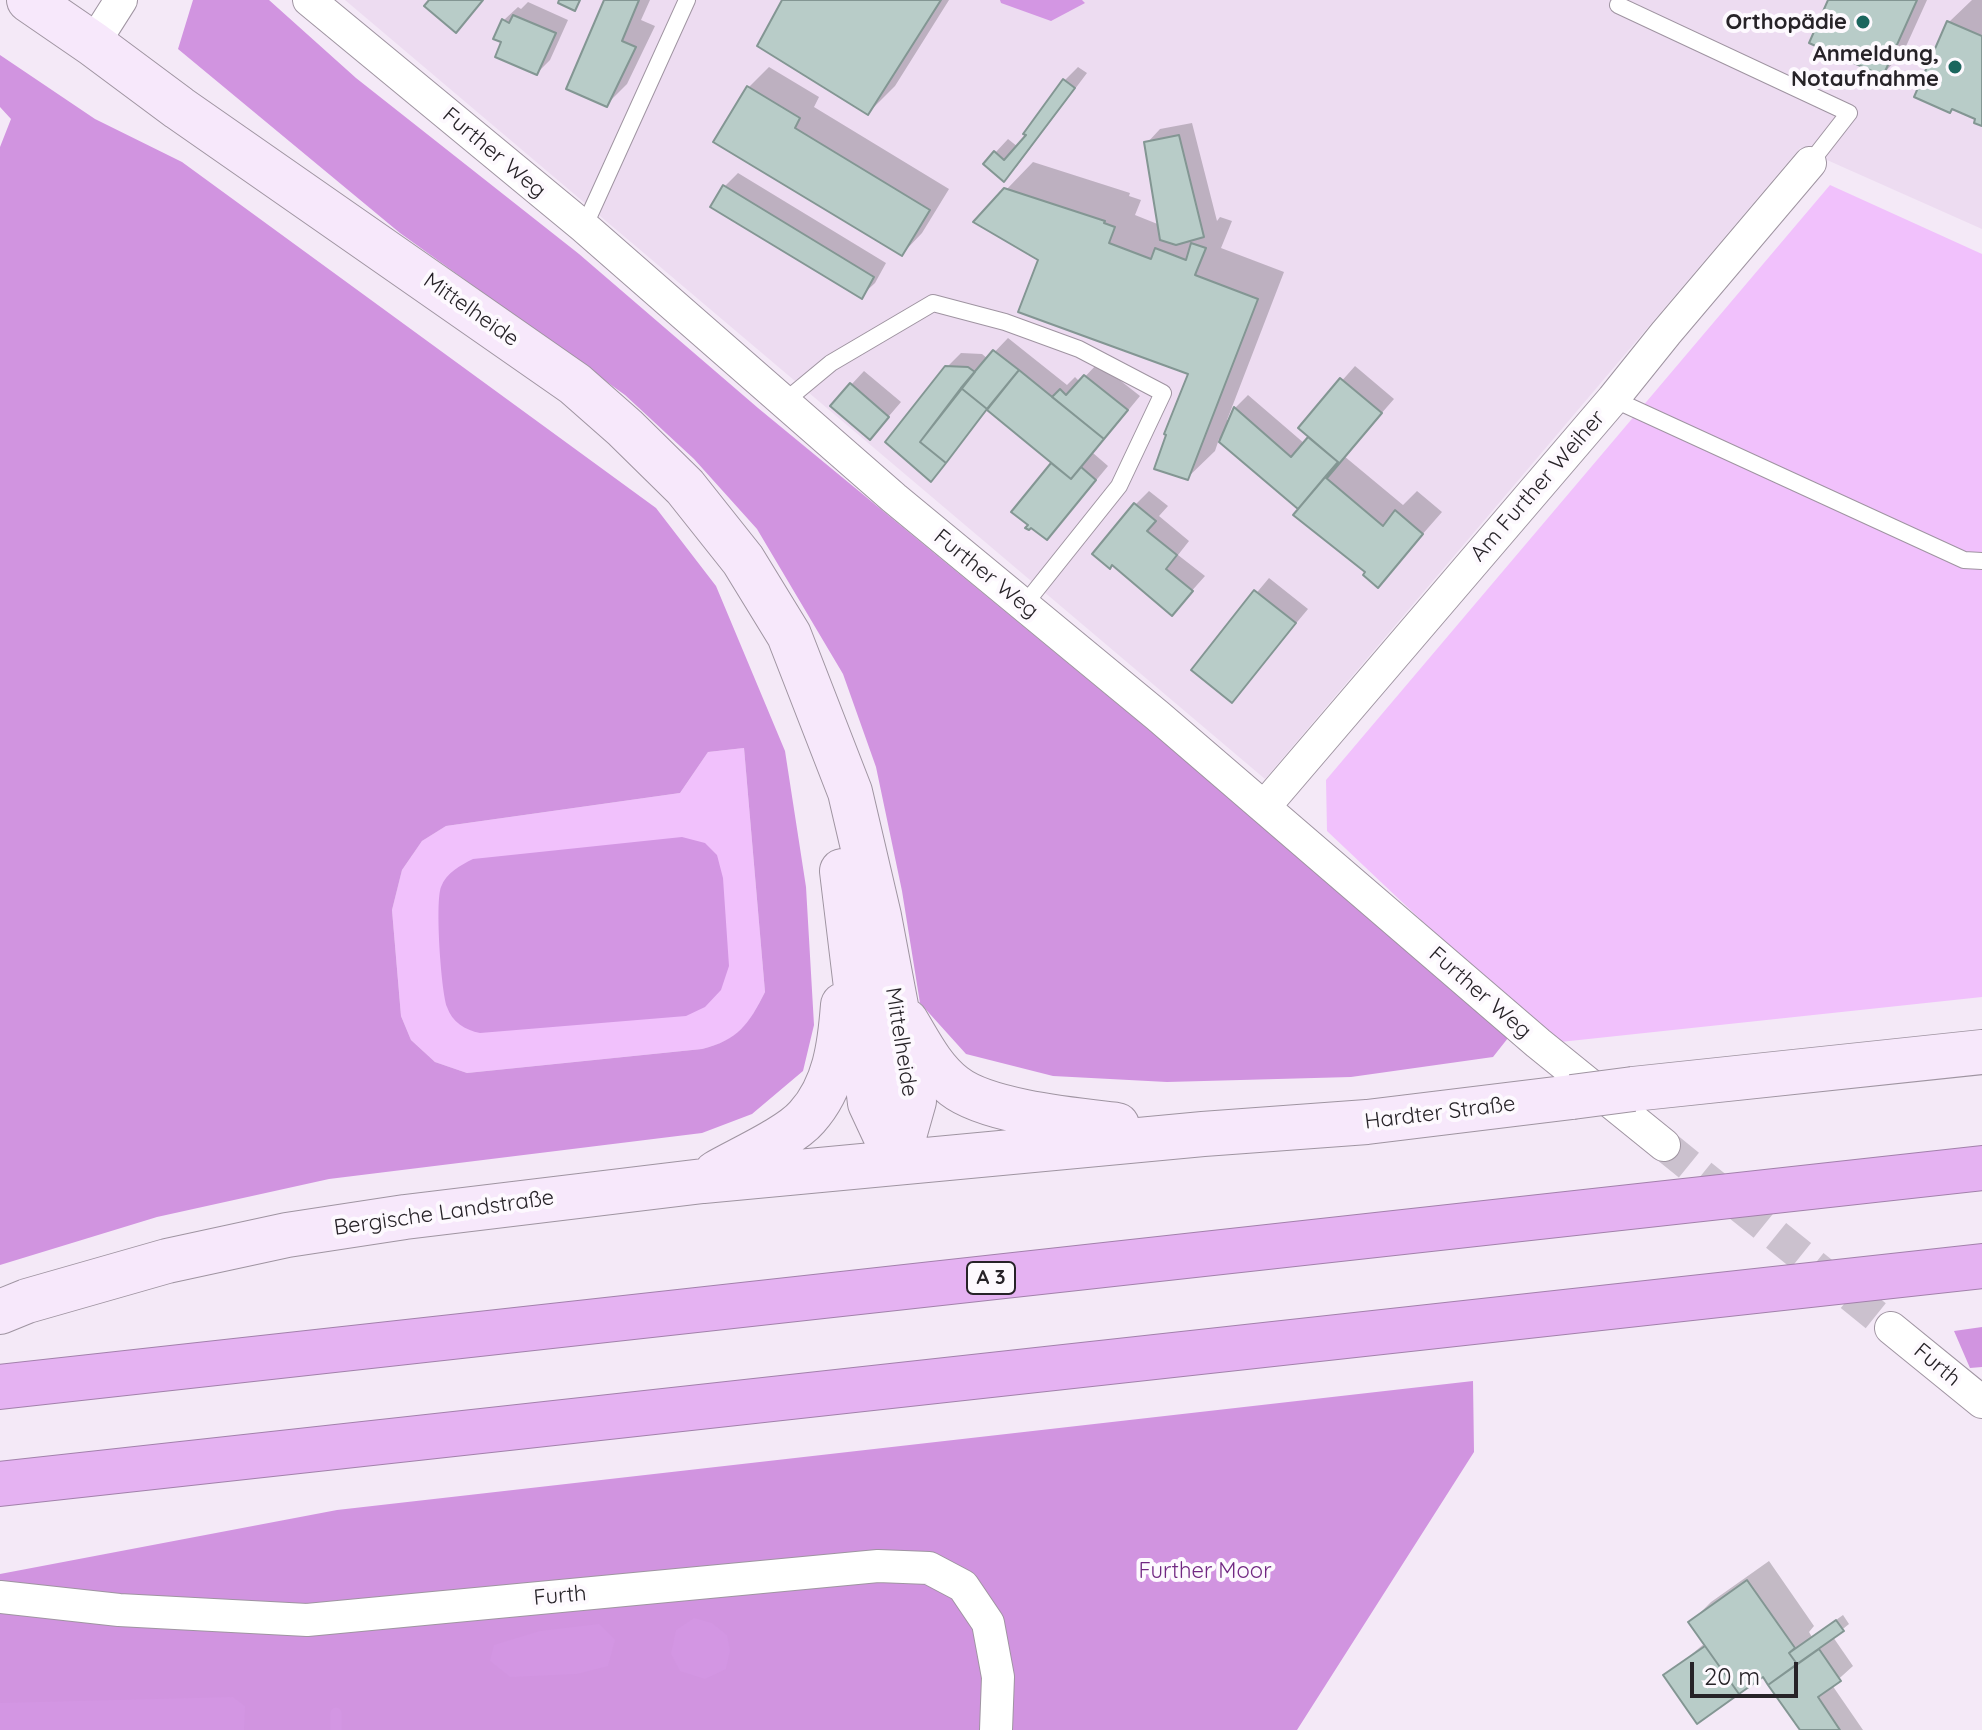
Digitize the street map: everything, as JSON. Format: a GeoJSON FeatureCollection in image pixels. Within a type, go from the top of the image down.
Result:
{"type":"FeatureCollection","features":[{"type":"Feature","properties":{"kind":"highway","name":"A 3"},"geometry":{"type":"LineString","coordinates":[[0,1387],[1982,1168]]}},
{"type":"Feature","properties":{"kind":"highway"},"geometry":{"type":"LineString","coordinates":[[0,1484],[1982,1266]]}},
{"type":"Feature","properties":{"kind":"main road","name":"Mittelheide"},"geometry":{"type":"LineString","coordinates":[[29,0],[575,384],[685,487],[743,560],[789,635],[850,792],[914,1101],[897,1161]]}},
{"type":"Feature","properties":{"kind":"main road","name":"Mittelheide"},"geometry":{"type":"LineString","coordinates":[[819,710],[848,910],[870,1103],[897,1161]]}},
{"type":"Feature","properties":{"kind":"main road"},"geometry":{"type":"LineString","coordinates":[[703,1181],[807,1118],[828,1083],[840,1047],[848,910]]}},
{"type":"Feature","properties":{"kind":"main road"},"geometry":{"type":"LineString","coordinates":[[895,1004],[932,1064],[955,1087],[983,1102],[1102,1123],[1203,1134]]}},
{"type":"Feature","properties":{"kind":"main road","name":"Hardter Straße"},"geometry":{"type":"LineString","coordinates":[[897,1161],[1367,1122],[1633,1089],[1982,1052]]}},
{"type":"Feature","properties":{"kind":"main road","name":"Bergische Landstraße"},"geometry":{"type":"LineString","coordinates":[[0,1312],[27,1301],[167,1261],[287,1235],[405,1217],[897,1161]]}},
{"type":"Feature","properties":{"kind":"street"},"geometry":{"type":"LineString","coordinates":[[93,44],[121,0]]}},
{"type":"Feature","properties":{"kind":"street","name":"Further Weg"},"geometry":{"type":"LineString","coordinates":[[309,0],[584,227],[894,498],[1264,807],[1538,1043],[1664,1145]]}},
{"type":"Feature","properties":{"kind":"street","name":"Am Further Weiher"},"geometry":{"type":"LineString","coordinates":[[1264,807],[1810,163]]}},
{"type":"Feature","properties":{"kind":"street","name":"Furth"},"geometry":{"type":"LineString","coordinates":[[1891,1328],[1982,1402]]}},
{"type":"Feature","properties":{"kind":"street","name":"Furth"},"geometry":{"type":"LineString","coordinates":[[0,1597],[119,1610],[307,1620],[878,1566],[929,1568],[963,1586],[988,1623],[998,1677],[996,1730]]}},
{"type":"Feature","properties":{"kind":"lane"},"geometry":{"type":"LineString","coordinates":[[584,227],[687,0]]}},
{"type":"Feature","properties":{"kind":"lane"},"geometry":{"type":"LineString","coordinates":[[1618,5],[1849,113],[1810,163]]}},
{"type":"Feature","properties":{"kind":"lane"},"geometry":{"type":"LineString","coordinates":[[784,402],[831,363],[933,303],[1005,322],[1079,349],[1163,393],[1119,486],[1024,605]]}},
{"type":"Feature","properties":{"kind":"lane"},"geometry":{"type":"LineString","coordinates":[[1613,399],[1964,560],[1982,561]]}},
{"type":"Feature","properties":{"kind":"shaded area"},"geometry":{"type":"Polygon","coordinates":[[[345,0],[1982,0],[1982,229],[1800,148],[1265,779],[345,0]]]}},
{"type":"Feature","properties":{"kind":"shaded area"},"geometry":{"type":"Polygon","coordinates":[[[1000,0],[1082,0],[1085,3],[1051,21],[1000,0]]]}},
{"type":"Feature","properties":{"kind":"shaded area"},"geometry":{"type":"Polygon","coordinates":[[[1830,185],[1982,254],[1982,997],[1551,1043],[1327,831],[1326,780],[1830,185]]]}},
{"type":"Feature","properties":{"kind":"shaded area"},"geometry":{"type":"Polygon","coordinates":[[[744,748],[765,992],[741,1029],[725,1041],[702,1049],[467,1073],[435,1062],[411,1040],[401,1016],[392,910],[402,870],[422,841],[446,826],[680,793],[708,752],[744,748]]]}},
{"type":"Feature","properties":{"kind":"shaded area"},"geometry":{"type":"Polygon","coordinates":[[[682,837],[705,843],[717,855],[723,878],[729,966],[721,990],[705,1007],[686,1016],[480,1033],[464,1027],[452,1017],[443,983],[439,896],[446,878],[454,870],[473,859],[682,837]]]}},
{"type":"Feature","properties":{"kind":"shaded area"},"geometry":{"type":"Polygon","coordinates":[[[694,1618],[712,1623],[727,1635],[730,1651],[726,1669],[705,1679],[680,1671],[671,1654],[676,1630],[694,1618]]]}},
{"type":"Feature","properties":{"kind":"shaded area"},"geometry":{"type":"Polygon","coordinates":[[[599,1624],[615,1640],[608,1666],[577,1674],[510,1677],[490,1661],[494,1645],[540,1631],[599,1624]]]}},
{"type":"Feature","properties":{"kind":"shaded area"},"geometry":{"type":"Polygon","coordinates":[[[233,1697],[245,1706],[244,1730],[0,1730],[0,1703],[233,1697]]]}},
{"type":"Feature","properties":{"kind":"green space"},"geometry":{"type":"Polygon","coordinates":[[[193,0],[269,0],[356,78],[579,254],[758,408],[1256,818],[1508,1038],[1493,1057],[1351,1077],[1167,1082],[1053,1076],[966,1054],[920,1003],[902,891],[876,767],[843,674],[757,529],[694,459],[625,395],[400,233],[178,49],[193,0]]]}},
{"type":"Feature","properties":{"kind":"green space"},"geometry":{"type":"Polygon","coordinates":[[[0,55],[95,119],[182,162],[656,508],[716,586],[785,751],[806,887],[814,1025],[803,1071],[752,1114],[702,1133],[329,1179],[157,1217],[0,1265],[0,147],[11,119],[0,107],[0,55]],[[744,748],[708,752],[680,793],[446,826],[422,841],[402,870],[392,910],[401,1016],[411,1040],[435,1062],[467,1073],[702,1049],[725,1041],[741,1029],[765,992],[744,748]]]}},
{"type":"Feature","properties":{"kind":"green space"},"geometry":{"type":"Polygon","coordinates":[[[1982,1327],[1982,1367],[1970,1368],[1954,1331],[1982,1327]]]}},
{"type":"Feature","properties":{"kind":"green space","name":"Further Moor"},"geometry":{"type":"Polygon","coordinates":[[[1473,1381],[1474,1452],[1297,1730],[0,1730],[0,1574],[337,1510],[1473,1381]]]}},
{"type":"Feature","properties":{"kind":"building"},"geometry":{"type":"Polygon","coordinates":[[[429,0],[483,0],[456,33],[424,6],[429,0]]]}},
{"type":"Feature","properties":{"kind":"building"},"geometry":{"type":"Polygon","coordinates":[[[559,0],[580,0],[575,11],[558,3],[559,0]]]}},
{"type":"Feature","properties":{"kind":"building"},"geometry":{"type":"Polygon","coordinates":[[[604,0],[639,0],[622,41],[636,47],[607,107],[566,89],[604,0]]]}},
{"type":"Feature","properties":{"kind":"building"},"geometry":{"type":"Polygon","coordinates":[[[782,0],[941,0],[868,115],[757,46],[782,0]]]}},
{"type":"Feature","properties":{"kind":"building","name":"Orthopädie"},"geometry":{"type":"Polygon","coordinates":[[[1828,0],[1917,0],[1883,76],[1809,43],[1828,0]]]}},
{"type":"Feature","properties":{"kind":"building"},"geometry":{"type":"Polygon","coordinates":[[[513,15],[556,33],[537,75],[495,57],[501,42],[493,39],[502,19],[509,23],[513,15]]]}},
{"type":"Feature","properties":{"kind":"building","name":"Anmeldung, Notaufnahme"},"geometry":{"type":"Polygon","coordinates":[[[1947,21],[1982,36],[1982,126],[1974,123],[1975,119],[1952,109],[1950,113],[1914,97],[1947,21]]]}},
{"type":"Feature","properties":{"kind":"building"},"geometry":{"type":"Polygon","coordinates":[[[1063,79],[1075,88],[1004,182],[983,164],[994,151],[1004,160],[1026,135],[1023,134],[1063,79]]]}},
{"type":"Feature","properties":{"kind":"building"},"geometry":{"type":"Polygon","coordinates":[[[747,86],[800,118],[795,128],[930,210],[902,256],[713,142],[747,86]]]}},
{"type":"Feature","properties":{"kind":"building"},"geometry":{"type":"Polygon","coordinates":[[[1179,135],[1204,237],[1176,245],[1160,240],[1144,142],[1179,135]]]}},
{"type":"Feature","properties":{"kind":"building"},"geometry":{"type":"Polygon","coordinates":[[[723,185],[874,277],[862,299],[710,207],[723,185]]]}},
{"type":"Feature","properties":{"kind":"building"},"geometry":{"type":"Polygon","coordinates":[[[1004,188],[1105,221],[1115,227],[1109,243],[1151,259],[1155,248],[1186,260],[1191,243],[1206,248],[1195,275],[1258,299],[1188,480],[1154,469],[1188,374],[1018,312],[1038,260],[973,222],[1004,188]]]}},
{"type":"Feature","properties":{"kind":"building"},"geometry":{"type":"Polygon","coordinates":[[[993,350],[1019,370],[987,409],[961,388],[993,350]]]}},
{"type":"Feature","properties":{"kind":"building"},"geometry":{"type":"Polygon","coordinates":[[[945,366],[968,367],[975,372],[920,442],[946,463],[931,482],[885,442],[945,366]]]}},
{"type":"Feature","properties":{"kind":"building"},"geometry":{"type":"Polygon","coordinates":[[[1019,370],[1104,439],[1071,479],[987,410],[1019,370]]]}},
{"type":"Feature","properties":{"kind":"building"},"geometry":{"type":"Polygon","coordinates":[[[1084,375],[1128,410],[1104,439],[1052,397],[1060,389],[1066,395],[1084,375]]]}},
{"type":"Feature","properties":{"kind":"building"},"geometry":{"type":"Polygon","coordinates":[[[1340,378],[1382,413],[1327,478],[1338,462],[1298,428],[1340,378]]]}},
{"type":"Feature","properties":{"kind":"building"},"geometry":{"type":"Polygon","coordinates":[[[850,383],[889,417],[870,440],[830,406],[850,383]]]}},
{"type":"Feature","properties":{"kind":"building"},"geometry":{"type":"Polygon","coordinates":[[[961,388],[987,409],[946,463],[920,442],[961,388]]]}},
{"type":"Feature","properties":{"kind":"building"},"geometry":{"type":"Polygon","coordinates":[[[1234,407],[1291,457],[1308,437],[1338,462],[1298,509],[1219,442],[1234,407]]]}},
{"type":"Feature","properties":{"kind":"building"},"geometry":{"type":"Polygon","coordinates":[[[1051,463],[1071,479],[1081,467],[1096,480],[1047,540],[1031,528],[1025,528],[1028,525],[1011,512],[1051,463]]]}},
{"type":"Feature","properties":{"kind":"building"},"geometry":{"type":"Polygon","coordinates":[[[1325,477],[1383,526],[1395,510],[1423,534],[1378,588],[1363,575],[1365,572],[1293,515],[1325,477]]]}},
{"type":"Feature","properties":{"kind":"building"},"geometry":{"type":"Polygon","coordinates":[[[1134,503],[1156,521],[1147,531],[1177,555],[1166,569],[1193,591],[1172,616],[1112,565],[1110,569],[1092,554],[1134,503]]]}},
{"type":"Feature","properties":{"kind":"building"},"geometry":{"type":"Polygon","coordinates":[[[1254,590],[1296,623],[1232,703],[1191,670],[1254,590]]]}},
{"type":"Feature","properties":{"kind":"building"},"geometry":{"type":"Polygon","coordinates":[[[1747,1580],[1795,1648],[1789,1653],[1797,1664],[1768,1685],[1763,1677],[1739,1694],[1688,1622],[1747,1580]]]}},
{"type":"Feature","properties":{"kind":"building"},"geometry":{"type":"Polygon","coordinates":[[[1836,1620],[1844,1631],[1797,1664],[1789,1653],[1836,1620]]]}},
{"type":"Feature","properties":{"kind":"building"},"geometry":{"type":"Polygon","coordinates":[[[1705,1646],[1739,1694],[1697,1724],[1663,1675],[1705,1646]]]}},
{"type":"Feature","properties":{"kind":"building"},"geometry":{"type":"Polygon","coordinates":[[[1819,1649],[1841,1681],[1818,1697],[1840,1730],[1800,1730],[1768,1685],[1819,1649]]]}},
{"type":"Feature","properties":{"kind":"waterway"},"geometry":{"type":"LineString","coordinates":[[336,1713],[336,1730]]}},
{"type":"Feature","properties":{"kind":"tunnel"},"geometry":{"type":"LineString","coordinates":[[1664,1145],[1891,1328]]}},
{"type":"Feature","properties":{"kind":"place","name":"Orthopädie"},"geometry":{"type":"Point","coordinates":[1863,22]}},
{"type":"Feature","properties":{"kind":"place","name":"Anmeldung, Notaufnahme"},"geometry":{"type":"Point","coordinates":[1955,67]}}]}
